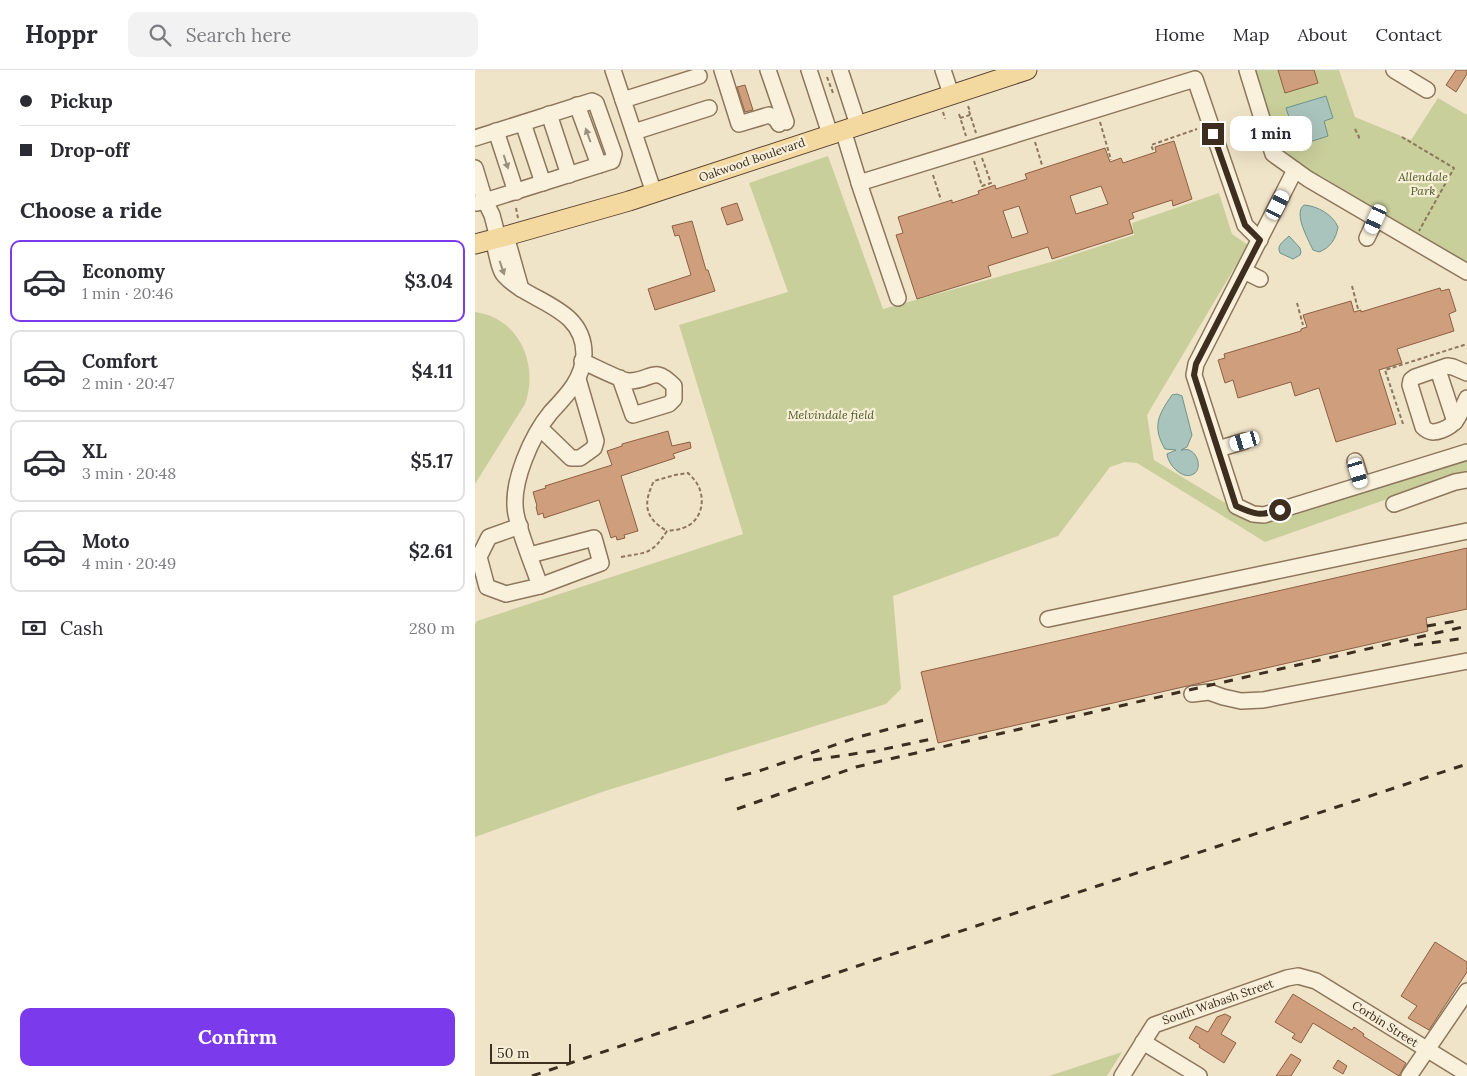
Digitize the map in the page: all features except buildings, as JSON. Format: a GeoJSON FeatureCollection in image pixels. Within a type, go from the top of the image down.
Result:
{"type":"FeatureCollection","features":[{"type":"Feature","properties":{"kind":"main road","name":"Oakwood Boulevard"},"geometry":{"type":"LineString","coordinates":[[493,240],[655,193],[1027,70]]}},
{"type":"Feature","properties":{"kind":"street"},"geometry":{"type":"LineString","coordinates":[[613,70],[655,193]]}},
{"type":"Feature","properties":{"kind":"street"},"geometry":{"type":"LineString","coordinates":[[722,70],[739,124],[769,115],[782,123],[768,70]]}},
{"type":"Feature","properties":{"kind":"street"},"geometry":{"type":"LineString","coordinates":[[809,70],[819,101],[844,130]]}},
{"type":"Feature","properties":{"kind":"street"},"geometry":{"type":"LineString","coordinates":[[943,70],[951,94]]}},
{"type":"Feature","properties":{"kind":"street"},"geometry":{"type":"LineString","coordinates":[[1247,70],[1273,154],[1308,180],[1467,272]]}},
{"type":"Feature","properties":{"kind":"street"},"geometry":{"type":"LineString","coordinates":[[1395,70],[1427,90]]}},
{"type":"Feature","properties":{"kind":"street"},"geometry":{"type":"LineString","coordinates":[[623,100],[699,76]]}},
{"type":"Feature","properties":{"kind":"street"},"geometry":{"type":"LineString","coordinates":[[832,77],[859,183],[897,298]]}},
{"type":"Feature","properties":{"kind":"street"},"geometry":{"type":"LineString","coordinates":[[859,183],[1195,79],[1245,225],[1260,240]]}},
{"type":"Feature","properties":{"kind":"street"},"geometry":{"type":"LineString","coordinates":[[475,138],[592,101],[596,103],[613,154],[612,161],[480,202]]}},
{"type":"Feature","properties":{"kind":"street"},"geometry":{"type":"LineString","coordinates":[[634,132],[709,108]]}},
{"type":"Feature","properties":{"kind":"street"},"geometry":{"type":"LineString","coordinates":[[549,114],[569,175]]}},
{"type":"Feature","properties":{"kind":"street"},"geometry":{"type":"LineString","coordinates":[[523,123],[543,183]]}},
{"type":"Feature","properties":{"kind":"street"},"geometry":{"type":"LineString","coordinates":[[496,131],[515,192]]}},
{"type":"Feature","properties":{"kind":"street"},"geometry":{"type":"LineString","coordinates":[[475,168],[480,202],[492,215],[493,240],[521,289],[560,311],[575,324],[584,354],[578,378],[569,393],[545,420],[526,457],[519,478],[515,505],[540,586]]}},
{"type":"Feature","properties":{"kind":"street"},"geometry":{"type":"LineString","coordinates":[[1295,170],[1196,364],[1194,375],[1236,506],[1253,514],[1264,515],[1467,452]]}},
{"type":"Feature","properties":{"kind":"street"},"geometry":{"type":"LineString","coordinates":[[1367,238],[1376,219]]}},
{"type":"Feature","properties":{"kind":"street"},"geometry":{"type":"LineString","coordinates":[[1244,271],[1260,279]]}},
{"type":"Feature","properties":{"kind":"street"},"geometry":{"type":"LineString","coordinates":[[582,361],[620,378]]}},
{"type":"Feature","properties":{"kind":"street"},"geometry":{"type":"LineString","coordinates":[[1467,373],[1447,366],[1415,377],[1411,380],[1410,385],[1423,427],[1434,433],[1451,426],[1455,422],[1467,398]]}},
{"type":"Feature","properties":{"kind":"street"},"geometry":{"type":"LineString","coordinates":[[1437,370],[1455,422]]}},
{"type":"Feature","properties":{"kind":"street"},"geometry":{"type":"LineString","coordinates":[[541,428],[571,458],[580,458],[594,448],[596,441],[578,378]]}},
{"type":"Feature","properties":{"kind":"street"},"geometry":{"type":"LineString","coordinates":[[1218,448],[1245,441]]}},
{"type":"Feature","properties":{"kind":"street"},"geometry":{"type":"LineString","coordinates":[[1355,461],[1362,484]]}},
{"type":"Feature","properties":{"kind":"street"},"geometry":{"type":"LineString","coordinates":[[1394,504],[1455,482],[1467,480]]}},
{"type":"Feature","properties":{"kind":"street"},"geometry":{"type":"LineString","coordinates":[[520,526],[489,537],[479,557],[487,587],[506,594],[540,586],[601,563],[595,538],[530,555]]}},
{"type":"Feature","properties":{"kind":"street"},"geometry":{"type":"LineString","coordinates":[[1048,619],[1467,531]]}},
{"type":"Feature","properties":{"kind":"street"},"geometry":{"type":"LineString","coordinates":[[1192,694],[1209,692],[1241,701],[1263,700],[1467,661]]}},
{"type":"Feature","properties":{"kind":"street","name":"South Wabash Street"},"geometry":{"type":"LineString","coordinates":[[1122,1076],[1153,1025],[1287,978],[1302,977]]}},
{"type":"Feature","properties":{"kind":"street","name":"Corbin Street"},"geometry":{"type":"LineString","coordinates":[[1302,977],[1316,981],[1467,1074]]}},
{"type":"Feature","properties":{"kind":"street"},"geometry":{"type":"LineString","coordinates":[[1409,1076],[1467,991]]}},
{"type":"Feature","properties":{"kind":"street"},"geometry":{"type":"LineString","coordinates":[[1143,1042],[1199,1076]]}},
{"type":"Feature","properties":{"kind":"path"},"geometry":{"type":"LineString","coordinates":[[822,83],[832,77],[833,93]]}},
{"type":"Feature","properties":{"kind":"path"},"geometry":{"type":"LineString","coordinates":[[969,111],[977,136]]}},
{"type":"Feature","properties":{"kind":"path"},"geometry":{"type":"LineString","coordinates":[[959,114],[967,139],[972,138]]}},
{"type":"Feature","properties":{"kind":"path"},"geometry":{"type":"LineString","coordinates":[[960,118],[970,115]]}},
{"type":"Feature","properties":{"kind":"path"},"geometry":{"type":"LineString","coordinates":[[1097,115],[1111,160]]}},
{"type":"Feature","properties":{"kind":"path"},"geometry":{"type":"LineString","coordinates":[[1355,128],[1359,137],[1358,141]]}},
{"type":"Feature","properties":{"kind":"path"},"geometry":{"type":"LineString","coordinates":[[1033,135],[1042,165]]}},
{"type":"Feature","properties":{"kind":"path"},"geometry":{"type":"LineString","coordinates":[[1402,137],[1454,168],[1418,233]]}},
{"type":"Feature","properties":{"kind":"path"},"geometry":{"type":"LineString","coordinates":[[973,158],[982,186],[991,183],[982,156]]}},
{"type":"Feature","properties":{"kind":"path"},"geometry":{"type":"LineString","coordinates":[[931,168],[941,200]]}},
{"type":"Feature","properties":{"kind":"path"},"geometry":{"type":"LineString","coordinates":[[516,208],[519,218]]}},
{"type":"Feature","properties":{"kind":"path"},"geometry":{"type":"LineString","coordinates":[[1352,286],[1358,309]]}},
{"type":"Feature","properties":{"kind":"path"},"geometry":{"type":"LineString","coordinates":[[1297,303],[1303,325]]}},
{"type":"Feature","properties":{"kind":"path"},"geometry":{"type":"LineString","coordinates":[[621,557],[655,548],[667,531],[684,528],[695,520],[701,510],[702,498],[697,482],[688,474],[654,480],[648,492],[647,510],[655,524],[667,531]]}},
{"type":"Feature","properties":{"kind":"green space","name":"Allendale Park"},"geometry":{"type":"Polygon","coordinates":[[[1255,70],[1339,70],[1355,117],[1411,140],[1438,98],[1467,115],[1467,263],[1321,176],[1320,179],[1277,154],[1256,82],[1255,70]]]}},
{"type":"Feature","properties":{"kind":"green space","name":"Melvindale field"},"geometry":{"type":"Polygon","coordinates":[[[828,156],[883,309],[1051,262],[1134,235],[1132,223],[1219,193],[1232,234],[1248,245],[1147,415],[1154,460],[1255,521],[1467,456],[1467,471],[1265,542],[1137,463],[1125,462],[1110,467],[1058,536],[893,596],[901,689],[886,704],[605,791],[475,837],[475,624],[477,621],[743,534],[679,325],[788,292],[749,183],[828,156]]]}},
{"type":"Feature","properties":{"kind":"green space"},"geometry":{"type":"Polygon","coordinates":[[[475,312],[491,316],[504,323],[514,333],[527,359],[529,389],[525,404],[475,484],[475,312]]]}},
{"type":"Feature","properties":{"kind":"green space"},"geometry":{"type":"Polygon","coordinates":[[[1122,1052],[1107,1076],[1049,1076],[1122,1052]]]}},
{"type":"Feature","properties":{"kind":"water"},"geometry":{"type":"Polygon","coordinates":[[[1326,96],[1333,118],[1324,121],[1328,136],[1306,143],[1301,127],[1293,129],[1286,108],[1326,96]]]}},
{"type":"Feature","properties":{"kind":"water"},"geometry":{"type":"Polygon","coordinates":[[[1304,205],[1315,207],[1324,212],[1333,219],[1338,227],[1332,242],[1319,252],[1313,250],[1302,226],[1300,214],[1304,205]]]}},
{"type":"Feature","properties":{"kind":"water"},"geometry":{"type":"Polygon","coordinates":[[[1289,236],[1300,248],[1301,252],[1300,255],[1293,259],[1280,253],[1279,250],[1281,243],[1289,236]]]}},
{"type":"Feature","properties":{"kind":"water"},"geometry":{"type":"Polygon","coordinates":[[[1172,395],[1182,396],[1192,435],[1187,447],[1181,450],[1192,452],[1198,463],[1197,470],[1191,475],[1182,474],[1173,467],[1167,454],[1176,450],[1165,449],[1159,434],[1158,421],[1160,415],[1172,395]]]}},
{"type":"Feature","properties":{"kind":"railway"},"geometry":{"type":"LineString","coordinates":[[1427,626],[1462,620]]}},
{"type":"Feature","properties":{"kind":"railway"},"geometry":{"type":"LineString","coordinates":[[737,809],[856,767],[1467,626]]}},
{"type":"Feature","properties":{"kind":"railway"},"geometry":{"type":"LineString","coordinates":[[1414,645],[1467,638]]}},
{"type":"Feature","properties":{"kind":"railway"},"geometry":{"type":"LineString","coordinates":[[725,780],[759,771],[858,737],[932,718]]}},
{"type":"Feature","properties":{"kind":"railway"},"geometry":{"type":"LineString","coordinates":[[813,760],[880,750],[936,738]]}},
{"type":"Feature","properties":{"kind":"railway"},"geometry":{"type":"LineString","coordinates":[[532,1076],[955,933],[1467,764]]}},
{"type":"Feature","properties":{"kind":"route"},"geometry":{"type":"LineString","coordinates":[[1213,134],[1245,225],[1260,240],[1196,364],[1194,375],[1236,506],[1253,514],[1264,515],[1280,510]]}}]}
